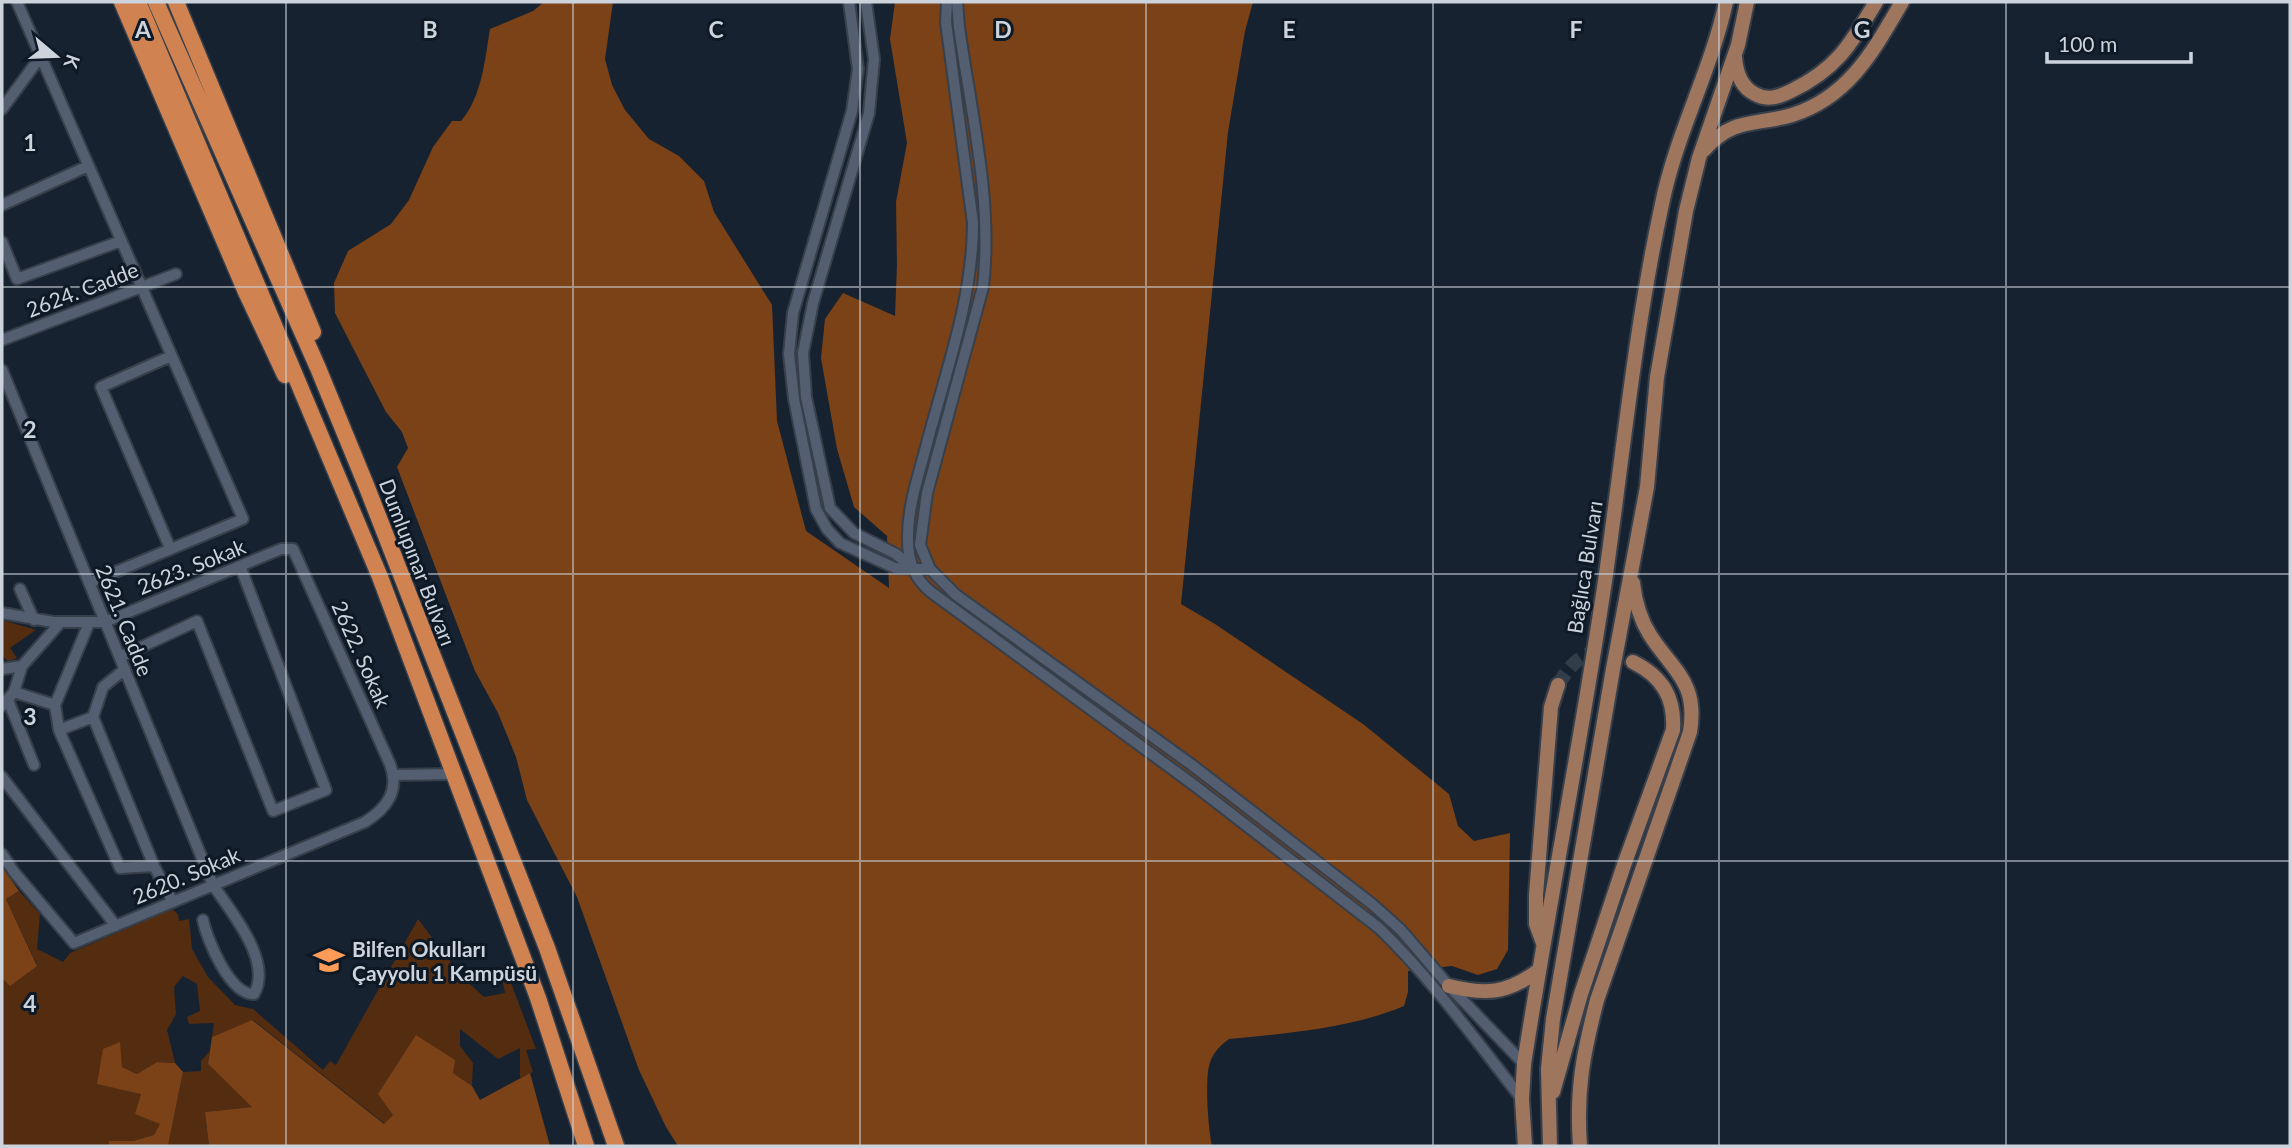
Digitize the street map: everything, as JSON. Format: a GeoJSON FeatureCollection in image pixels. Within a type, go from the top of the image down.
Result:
{"type":"FeatureCollection","features":[{"type":"Feature","properties":{"kind":"highway"},"geometry":{"type":"LineString","coordinates":[[122,2],[246,292],[293,390],[311,410]]}},
{"type":"Feature","properties":{"kind":"highway","name":"Dumlupınar Bulvarı"},"geometry":{"type":"LineString","coordinates":[[138,2],[380,577],[538,998],[586,1146]]}},
{"type":"Feature","properties":{"kind":"highway","name":"Dumlupınar Bulvarı"},"geometry":{"type":"LineString","coordinates":[[156,2],[332,402],[547,948],[616,1146]]}},
{"type":"Feature","properties":{"kind":"highway"},"geometry":{"type":"LineString","coordinates":[[176,2],[312,328],[326,370],[332,402]]}},
{"type":"Feature","properties":{"kind":"main road","name":"Bağlıca Bulvarı"},"geometry":{"type":"LineString","coordinates":[[1525,1146],[1522,1098],[1524,1064],[1604,582],[1645,286],[1662,200],[1676,147],[1711,58],[1726,2]]}},
{"type":"Feature","properties":{"kind":"main road"},"geometry":{"type":"LineString","coordinates":[[1747,2],[1736,65],[1747,89],[1762,97],[1779,97],[1821,75],[1852,42],[1876,2]]}},
{"type":"Feature","properties":{"kind":"main road"},"geometry":{"type":"LineString","coordinates":[[1700,153],[1719,135],[1736,126],[1777,119],[1816,105],[1854,75],[1869,57],[1902,2]]}},
{"type":"Feature","properties":{"kind":"main road"},"geometry":{"type":"LineString","coordinates":[[1550,1146],[1548,1069],[1553,1018],[1647,487],[1657,377],[1686,211],[1700,153],[1738,45]]}},
{"type":"Feature","properties":{"kind":"main road"},"geometry":{"type":"LineString","coordinates":[[1580,1146],[1580,1076],[1597,1000],[1692,720],[1688,690],[1681,676],[1651,637],[1640,615],[1634,592],[1632,567]]}},
{"type":"Feature","properties":{"kind":"main road"},"geometry":{"type":"LineString","coordinates":[[1548,1110],[1581,995],[1673,730],[1674,712],[1669,696],[1657,678],[1633,662]]}},
{"type":"Feature","properties":{"kind":"main road"},"geometry":{"type":"LineString","coordinates":[[1544,944],[1536,924],[1535,895],[1551,707],[1558,685]]}},
{"type":"Feature","properties":{"kind":"main road"},"geometry":{"type":"LineString","coordinates":[[1448,986],[1474,992],[1498,991],[1524,981],[1539,970]]}},
{"type":"Feature","properties":{"kind":"main road"},"geometry":{"type":"LineString","coordinates":[[1581,995],[1587,1039]]}},
{"type":"Feature","properties":{"kind":"street"},"geometry":{"type":"LineString","coordinates":[[17,2],[243,519],[89,583]]}},
{"type":"Feature","properties":{"kind":"street"},"geometry":{"type":"LineString","coordinates":[[849,2],[858,69],[852,111],[793,313],[789,354],[794,399],[816,509],[827,529],[840,543],[895,568],[930,569]]}},
{"type":"Feature","properties":{"kind":"street"},"geometry":{"type":"LineString","coordinates":[[866,2],[874,59],[869,113],[813,303],[803,353],[806,397],[830,508],[854,533],[896,554],[912,568]]}},
{"type":"Feature","properties":{"kind":"street"},"geometry":{"type":"LineString","coordinates":[[947,2],[946,22],[972,223],[973,254],[967,291],[913,496],[908,541],[915,576],[931,592],[1194,785],[1379,928],[1402,950],[1472,1033],[1522,1098]]}},
{"type":"Feature","properties":{"kind":"street"},"geometry":{"type":"LineString","coordinates":[[957,2],[983,188],[986,260],[983,287],[927,494],[920,545],[930,569],[956,595],[1192,765],[1372,904],[1401,930],[1448,986],[1524,1064]]}},
{"type":"Feature","properties":{"kind":"street"},"geometry":{"type":"LineString","coordinates":[[2,109],[41,56]]}},
{"type":"Feature","properties":{"kind":"street"},"geometry":{"type":"LineString","coordinates":[[2,205],[88,166]]}},
{"type":"Feature","properties":{"kind":"street"},"geometry":{"type":"LineString","coordinates":[[2,242],[17,279],[121,240]]}},
{"type":"Feature","properties":{"kind":"street","name":"2624. Cadde"},"geometry":{"type":"LineString","coordinates":[[2,340],[176,274]]}},
{"type":"Feature","properties":{"kind":"street"},"geometry":{"type":"LineString","coordinates":[[170,548],[101,387],[171,356]]}},
{"type":"Feature","properties":{"kind":"street","name":"2621. Cadde"},"geometry":{"type":"LineString","coordinates":[[3,378],[213,885],[256,955],[257,985],[254,994],[244,992],[219,963],[207,938],[203,919]]}},
{"type":"Feature","properties":{"kind":"street","name":"2623. Sokak"},"geometry":{"type":"LineString","coordinates":[[2,613],[60,623],[105,622],[281,549],[293,549]]}},
{"type":"Feature","properties":{"kind":"street","name":"2622. Sokak"},"geometry":{"type":"LineString","coordinates":[[293,549],[394,775]]}},
{"type":"Feature","properties":{"kind":"street"},"geometry":{"type":"LineString","coordinates":[[120,657],[197,621],[273,811],[326,790],[240,566]]}},
{"type":"Feature","properties":{"kind":"street"},"geometry":{"type":"LineString","coordinates":[[20,589],[34,620]]}},
{"type":"Feature","properties":{"kind":"street"},"geometry":{"type":"LineString","coordinates":[[34,765],[8,700],[22,666],[60,623]]}},
{"type":"Feature","properties":{"kind":"street"},"geometry":{"type":"LineString","coordinates":[[89,623],[55,705],[59,730],[120,868],[155,866]]}},
{"type":"Feature","properties":{"kind":"street"},"geometry":{"type":"LineString","coordinates":[[2,669],[22,666]]}},
{"type":"Feature","properties":{"kind":"street"},"geometry":{"type":"LineString","coordinates":[[125,669],[101,690],[93,717],[155,866],[173,902]]}},
{"type":"Feature","properties":{"kind":"street"},"geometry":{"type":"LineString","coordinates":[[8,700],[55,705]]}},
{"type":"Feature","properties":{"kind":"street"},"geometry":{"type":"LineString","coordinates":[[59,730],[93,717]]}},
{"type":"Feature","properties":{"kind":"street"},"geometry":{"type":"LineString","coordinates":[[394,775],[454,774]]}},
{"type":"Feature","properties":{"kind":"street","name":"2620. Sokak"},"geometry":{"type":"LineString","coordinates":[[2,853],[14,873],[74,943],[369,819],[381,810],[392,796],[394,775]]}},
{"type":"Feature","properties":{"kind":"street"},"geometry":{"type":"LineString","coordinates":[[2,777],[116,926]]}},
{"type":"Feature","properties":{"kind":"shaded area"},"geometry":{"type":"Polygon","coordinates":[[[544,2],[613,2],[605,59],[612,85],[625,110],[649,139],[679,156],[704,181],[714,212],[772,305],[777,421],[806,531],[889,588],[887,536],[854,507],[837,449],[821,358],[825,319],[843,293],[895,316],[896,202],[907,143],[890,39],[895,2],[1253,2],[1245,31],[1228,132],[1181,604],[1363,724],[1449,794],[1458,826],[1474,841],[1510,833],[1508,950],[1497,969],[1478,975],[1452,966],[1408,971],[1408,992],[1404,1006],[1383,1014],[1340,1025],[1229,1039],[1216,1051],[1209,1066],[1207,1083],[1212,1146],[678,1146],[639,1070],[577,897],[527,800],[516,757],[498,713],[475,671],[397,467],[408,448],[402,432],[386,412],[335,313],[334,283],[348,251],[391,224],[409,200],[433,147],[452,121],[461,121],[474,101],[482,77],[490,29],[533,11],[544,2]]]}},
{"type":"Feature","properties":{"kind":"shaded area"},"geometry":{"type":"Polygon","coordinates":[[[2,620],[36,630],[10,648],[17,658],[8,661],[2,656],[2,620]]]}},
{"type":"Feature","properties":{"kind":"shaded area"},"geometry":{"type":"Polygon","coordinates":[[[2,867],[19,891],[6,899],[37,966],[10,986],[2,978],[2,867]]]}},
{"type":"Feature","properties":{"kind":"shaded area"},"geometry":{"type":"Polygon","coordinates":[[[19,891],[40,914],[37,949],[63,962],[70,953],[172,909],[178,914],[179,921],[189,919],[192,949],[208,977],[235,1005],[253,1009],[323,1070],[330,1061],[336,1065],[418,919],[461,976],[484,997],[505,993],[500,968],[505,967],[536,1049],[526,1050],[533,1072],[520,1078],[520,1048],[498,1059],[460,1029],[460,1046],[473,1063],[472,1086],[453,1073],[385,1124],[253,1020],[212,1037],[214,1023],[189,1024],[187,1017],[200,1011],[197,984],[183,976],[174,987],[176,1014],[167,1030],[175,1063],[157,1062],[137,1074],[122,1067],[103,1049],[141,1094],[161,1123],[154,1135],[133,1141],[109,1141],[109,1146],[2,1146],[2,978],[10,985],[37,965],[6,899],[19,891]]]}},
{"type":"Feature","properties":{"kind":"shaded area"},"geometry":{"type":"Polygon","coordinates":[[[252,1020],[384,1124],[393,1115],[378,1094],[416,1035],[455,1060],[453,1073],[472,1086],[480,1100],[530,1073],[550,1146],[209,1146],[205,1112],[252,1107],[208,1064],[212,1037],[252,1020]]]}},
{"type":"Feature","properties":{"kind":"shaded area"},"geometry":{"type":"Polygon","coordinates":[[[120,1042],[122,1067],[137,1074],[157,1062],[175,1063],[183,1072],[168,1146],[109,1146],[109,1141],[133,1141],[154,1135],[160,1124],[135,1114],[141,1094],[97,1084],[103,1049],[120,1042]]]}},
{"type":"Feature","properties":{"kind":"shaded area"},"geometry":{"type":"Polygon","coordinates":[[[210,1051],[208,1064],[253,1107],[205,1112],[209,1146],[168,1146],[183,1072],[201,1071],[201,1061],[210,1051]]]}},
{"type":"Feature","properties":{"kind":"tunnel"},"geometry":{"type":"LineString","coordinates":[[1558,685],[1573,665],[1589,654],[1608,653],[1633,662]]}},
{"type":"Feature","properties":{"kind":"place","name":"Bilfen Okulları Çayyolu 1 Kampüsü"},"geometry":{"type":"Point","coordinates":[329,960]}}]}
